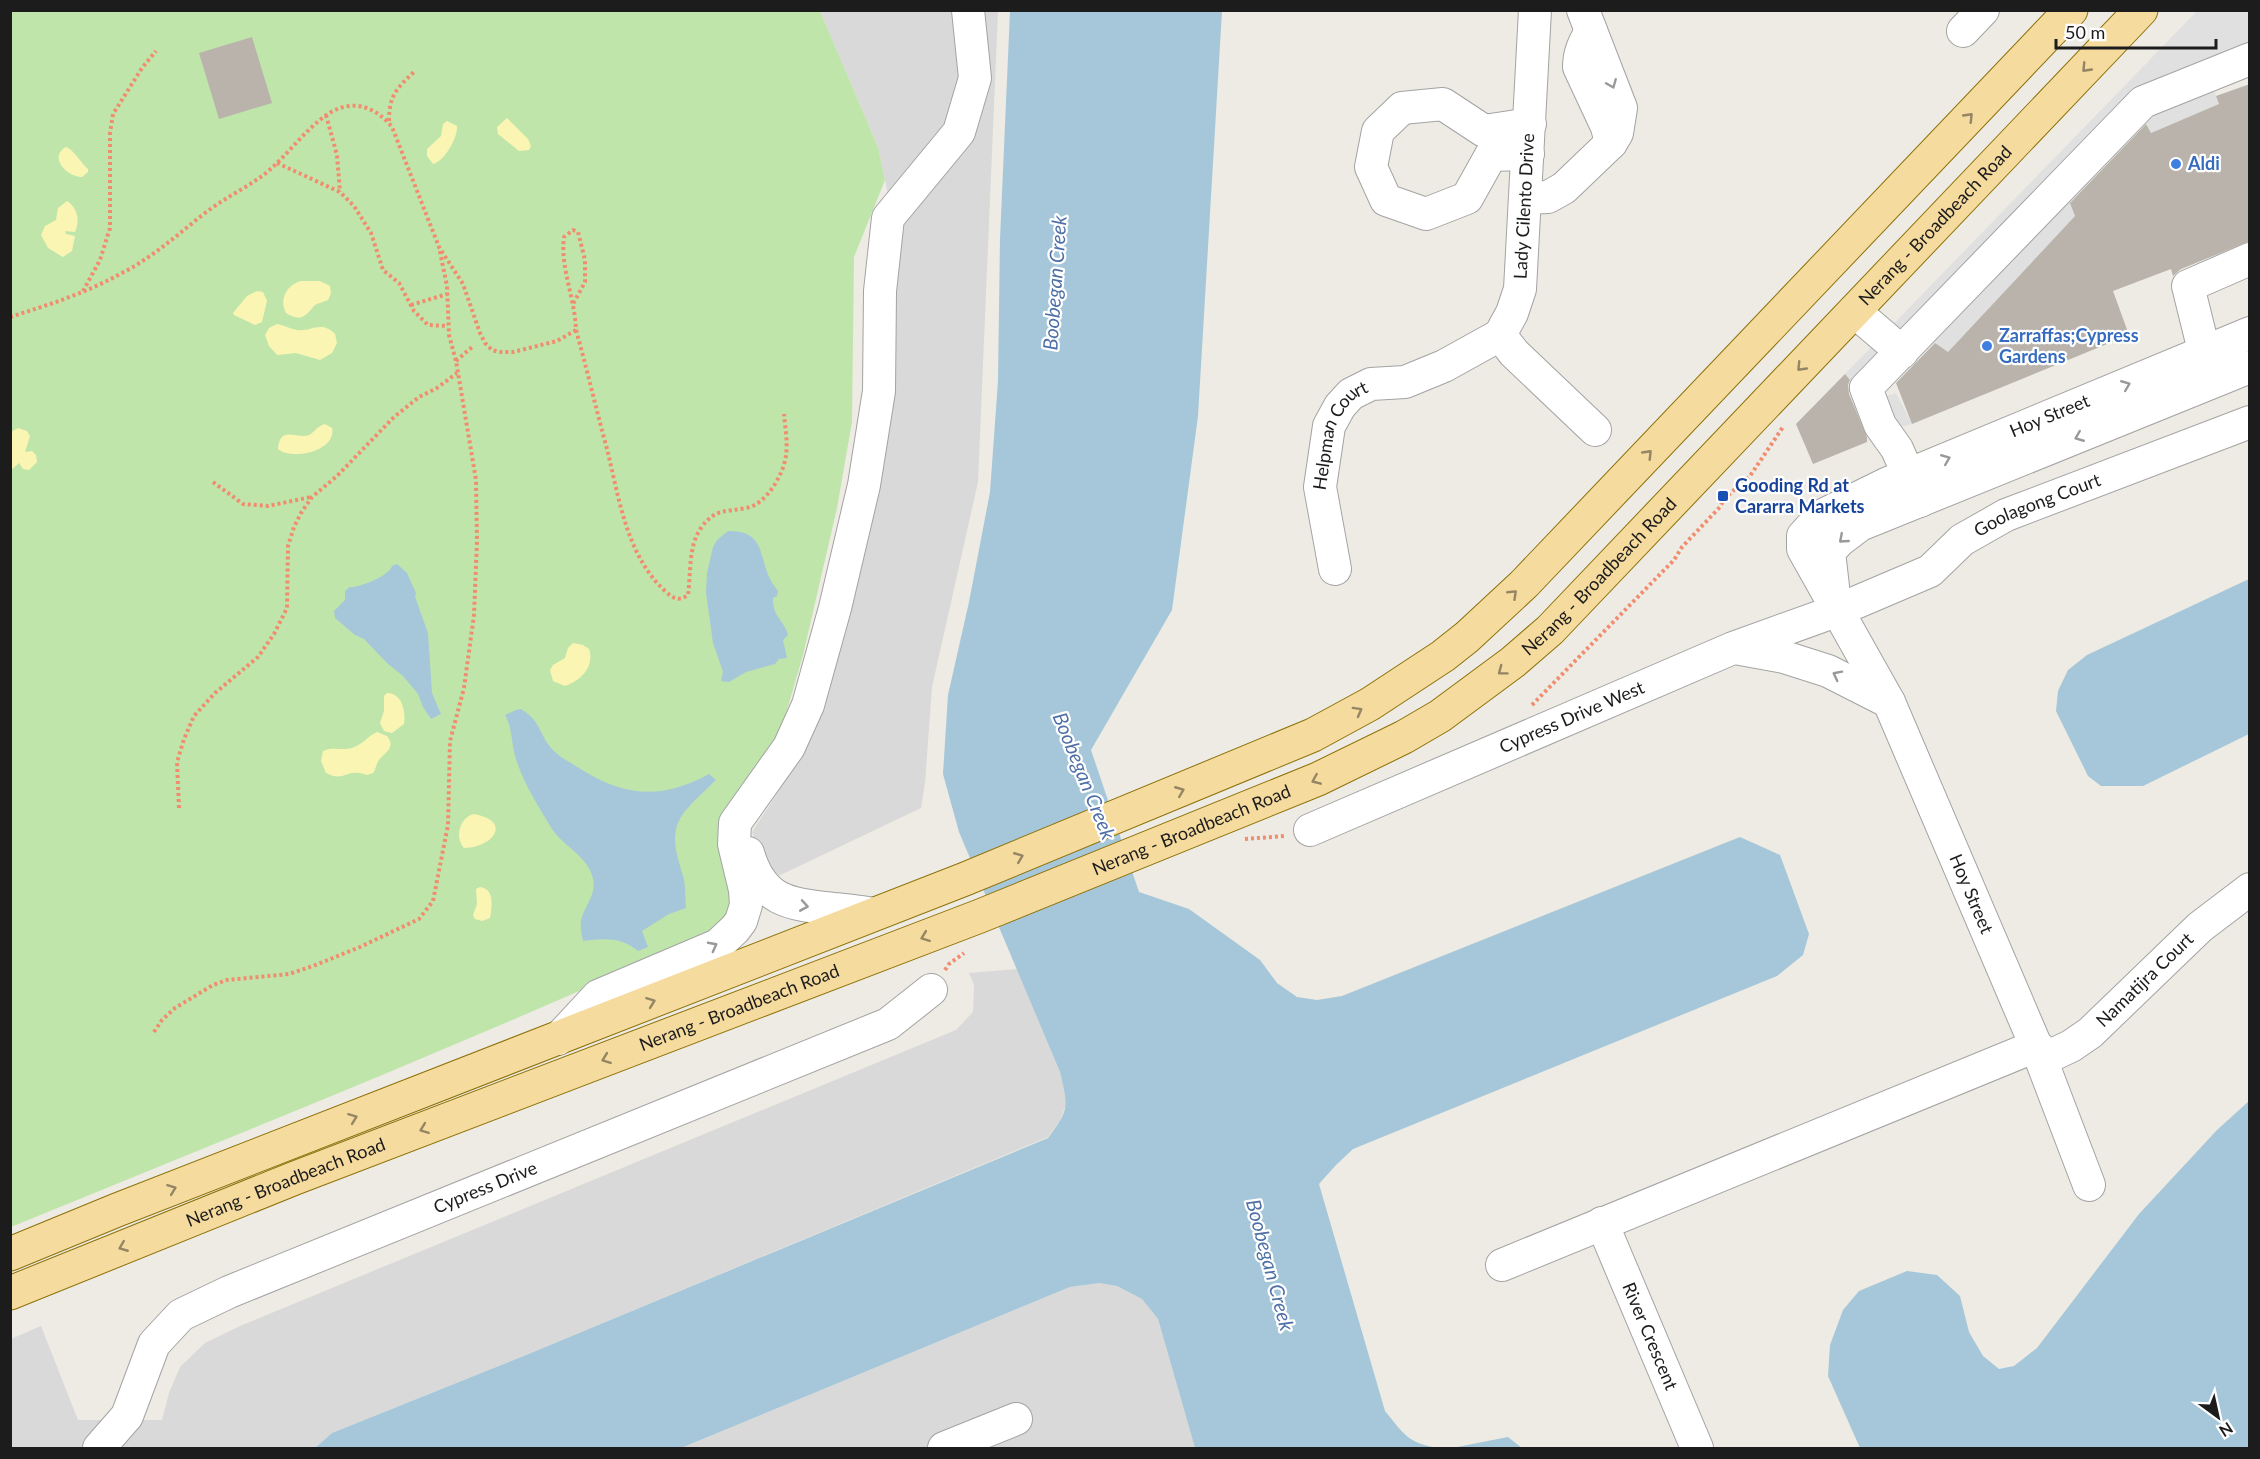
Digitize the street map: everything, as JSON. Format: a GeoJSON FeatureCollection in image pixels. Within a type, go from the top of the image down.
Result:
{"type":"FeatureCollection","features":[{"type":"Feature","properties":{"kind":"main road","name":"Nerang - Broadbeach Road"},"geometry":{"type":"LineString","coordinates":[[10,1254],[1126,814],[1313,735],[1410,680],[1467,637],[1524,584],[2071,10]]}},
{"type":"Feature","properties":{"kind":"main road","name":"Nerang - Broadbeach Road"},"geometry":{"type":"LineString","coordinates":[[10,1293],[295,1178],[980,916],[1318,779],[1370,755],[1440,716],[1513,662],[1588,591],[2141,10]]}},
{"type":"Feature","properties":{"kind":"street"},"geometry":{"type":"LineString","coordinates":[[875,914],[760,900],[744,880],[733,834],[738,817],[789,747],[808,705],[835,608],[864,485],[879,391],[880,291],[888,218],[959,132],[975,78],[968,10]]}},
{"type":"Feature","properties":{"kind":"street","name":"Lady Cilento Drive"},"geometry":{"type":"LineString","coordinates":[[1500,335],[1512,313],[1520,289],[1535,10]]}},
{"type":"Feature","properties":{"kind":"street"},"geometry":{"type":"LineString","coordinates":[[1526,198],[1548,197],[1564,188],[1611,143],[1607,127],[1579,67],[1579,56],[1587,20]]}},
{"type":"Feature","properties":{"kind":"street"},"geometry":{"type":"LineString","coordinates":[[1914,488],[1897,449],[1880,425],[1866,388],[2142,102],[2250,59]]}},
{"type":"Feature","properties":{"kind":"street"},"geometry":{"type":"LineString","coordinates":[[1443,104],[1484,131],[1529,139],[1491,155],[1467,198],[1426,214],[1386,200],[1371,167],[1378,131],[1402,108],[1443,104]]}},
{"type":"Feature","properties":{"kind":"street"},"geometry":{"type":"LineString","coordinates":[[2213,383],[2203,353],[2188,286],[2250,260]]}},
{"type":"Feature","properties":{"kind":"street"},"geometry":{"type":"LineString","coordinates":[[1854,311],[1902,352]]}},
{"type":"Feature","properties":{"kind":"street","name":"Hoy Street"},"geometry":{"type":"LineString","coordinates":[[1914,488],[2250,333]]}},
{"type":"Feature","properties":{"kind":"street"},"geometry":{"type":"LineString","coordinates":[[1500,335],[1514,353],[1595,430]]}},
{"type":"Feature","properties":{"kind":"street","name":"Helpman Court"},"geometry":{"type":"LineString","coordinates":[[1335,570],[1320,487],[1329,426],[1340,406],[1351,394],[1371,384],[1405,382],[1444,366],[1500,335]]}},
{"type":"Feature","properties":{"kind":"street","name":"Hoy Street"},"geometry":{"type":"LineString","coordinates":[[2089,1185],[2036,1046],[1889,702],[1803,549],[1803,536],[1821,516],[1914,488],[2213,383],[2250,367]]}},
{"type":"Feature","properties":{"kind":"street","name":"Goolagong Court"},"geometry":{"type":"LineString","coordinates":[[1836,611],[1930,571],[1962,540],[2006,514],[2250,422]]}},
{"type":"Feature","properties":{"kind":"street","name":"Cypress Drive West"},"geometry":{"type":"LineString","coordinates":[[1310,830],[1733,648],[1836,611]]}},
{"type":"Feature","properties":{"kind":"street"},"geometry":{"type":"LineString","coordinates":[[1733,648],[1784,657],[1828,670],[1889,702]]}},
{"type":"Feature","properties":{"kind":"street","name":"Namatijra Court"},"geometry":{"type":"LineString","coordinates":[[2036,1046],[2050,1056],[2090,1033],[2200,927],[2250,889]]}},
{"type":"Feature","properties":{"kind":"street"},"geometry":{"type":"LineString","coordinates":[[558,1039],[598,996],[718,945],[760,900]]}},
{"type":"Feature","properties":{"kind":"street","name":"Cypress Drive"},"geometry":{"type":"LineString","coordinates":[[99,1449],[127,1416],[154,1344],[181,1315],[229,1292],[888,1023],[931,990]]}},
{"type":"Feature","properties":{"kind":"street"},"geometry":{"type":"LineString","coordinates":[[1502,1265],[2036,1046]]}},
{"type":"Feature","properties":{"kind":"street","name":"River Crescent"},"geometry":{"type":"LineString","coordinates":[[1602,1223],[1697,1449]]}},
{"type":"Feature","properties":{"kind":"street"},"geometry":{"type":"LineString","coordinates":[[944,1449],[1016,1419]]}},
{"type":"Feature","properties":{"kind":"path"},"geometry":{"type":"LineString","coordinates":[[83,291],[100,260],[110,228],[110,134],[113,114],[142,68],[156,51]]}},
{"type":"Feature","properties":{"kind":"path"},"geometry":{"type":"LineString","coordinates":[[389,122],[389,110],[395,91],[415,71]]}},
{"type":"Feature","properties":{"kind":"path"},"geometry":{"type":"LineString","coordinates":[[10,317],[83,291],[147,259],[206,212],[264,174],[326,115],[343,107],[362,106],[372,109],[389,122],[399,142],[439,247],[447,294],[448,326],[476,480],[476,570],[474,615],[464,688],[450,741],[448,825],[433,901],[419,919],[313,966],[289,974],[227,980],[213,985],[175,1008],[162,1020],[154,1032]]}},
{"type":"Feature","properties":{"kind":"path"},"geometry":{"type":"LineString","coordinates":[[326,115],[337,155],[340,192]]}},
{"type":"Feature","properties":{"kind":"path"},"geometry":{"type":"LineString","coordinates":[[277,163],[340,192],[354,206],[371,233],[383,270],[399,284],[421,319],[428,324],[448,326]]}},
{"type":"Feature","properties":{"kind":"path"},"geometry":{"type":"LineString","coordinates":[[573,304],[585,282],[585,260],[578,232],[573,230],[564,237],[563,247],[576,330],[598,421],[630,535],[649,573],[676,599],[688,595],[697,536],[708,520],[721,512],[755,506],[774,484],[786,458],[784,414]]}},
{"type":"Feature","properties":{"kind":"path"},"geometry":{"type":"LineString","coordinates":[[439,247],[463,284],[480,333],[492,350],[513,352],[539,346],[557,341],[576,330]]}},
{"type":"Feature","properties":{"kind":"path"},"geometry":{"type":"LineString","coordinates":[[411,305],[447,294]]}},
{"type":"Feature","properties":{"kind":"path"},"geometry":{"type":"LineString","coordinates":[[456,361],[472,347]]}},
{"type":"Feature","properties":{"kind":"path"},"geometry":{"type":"LineString","coordinates":[[179,808],[177,762],[184,739],[195,716],[215,693],[258,657],[274,634],[287,608],[288,546],[294,527],[312,497],[337,476],[394,417],[419,396],[437,388],[457,373]]}},
{"type":"Feature","properties":{"kind":"path"},"geometry":{"type":"LineString","coordinates":[[1526,737],[1529,708],[1674,560],[1682,547],[1720,507],[1724,499],[1750,476],[1787,421]]}},
{"type":"Feature","properties":{"kind":"path"},"geometry":{"type":"LineString","coordinates":[[213,482],[243,504],[268,506],[312,497]]}},
{"type":"Feature","properties":{"kind":"path"},"geometry":{"type":"LineString","coordinates":[[1236,840],[1279,838],[1310,830]]}},
{"type":"Feature","properties":{"kind":"path"},"geometry":{"type":"LineString","coordinates":[[931,990],[949,964],[966,952]]}},
{"type":"Feature","properties":{"kind":"shaded area"},"geometry":{"type":"Polygon","coordinates":[[[820,11],[998,11],[978,482],[932,687],[921,808],[772,879],[752,832],[797,763],[839,641],[885,462],[895,227],[878,147],[820,11]]]}},
{"type":"Feature","properties":{"kind":"shaded area"},"geometry":{"type":"Polygon","coordinates":[[[2197,11],[2249,11],[2249,78],[2245,66],[2210,80],[2219,104],[2151,133],[2144,120],[2069,199],[2075,216],[1948,352],[1934,343],[1880,398],[1896,393],[1912,424],[1874,434],[1858,389],[1845,374],[2197,11]]]}},
{"type":"Feature","properties":{"kind":"shaded area"},"geometry":{"type":"Polygon","coordinates":[[[1017,969],[1060,1072],[1067,1101],[1060,1121],[1048,1137],[531,1353],[332,1433],[315,1448],[11,1448],[11,1339],[41,1326],[78,1420],[162,1420],[169,1393],[180,1367],[205,1343],[240,1326],[956,1030],[973,1012],[974,985],[969,973],[1017,969]]]}},
{"type":"Feature","properties":{"kind":"shaded area"},"geometry":{"type":"Polygon","coordinates":[[[1099,1283],[1117,1286],[1142,1299],[1158,1319],[1195,1448],[681,1448],[1070,1287],[1099,1283]]]}},
{"type":"Feature","properties":{"kind":"green space"},"geometry":{"type":"Polygon","coordinates":[[[11,11],[820,11],[878,147],[885,180],[854,257],[852,422],[837,508],[803,655],[775,751],[739,792],[734,922],[464,1040],[11,1227],[11,11]]]}},
{"type":"Feature","properties":{"kind":"sand"},"geometry":{"type":"Polygon","coordinates":[[[507,118],[528,139],[531,146],[529,150],[519,151],[498,134],[497,127],[507,118]]]}},
{"type":"Feature","properties":{"kind":"sand"},"geometry":{"type":"Polygon","coordinates":[[[447,121],[457,126],[457,131],[446,154],[433,164],[427,156],[427,149],[441,136],[443,124],[447,121]]]}},
{"type":"Feature","properties":{"kind":"sand"},"geometry":{"type":"Polygon","coordinates":[[[66,147],[88,169],[82,177],[71,174],[59,161],[61,151],[66,147]]]}},
{"type":"Feature","properties":{"kind":"sand"},"geometry":{"type":"Polygon","coordinates":[[[67,201],[76,211],[77,224],[75,232],[65,231],[66,234],[75,236],[72,251],[63,257],[48,248],[41,235],[45,226],[56,220],[58,208],[67,201]]]}},
{"type":"Feature","properties":{"kind":"sand"},"geometry":{"type":"Polygon","coordinates":[[[301,281],[320,281],[330,286],[331,293],[328,300],[315,305],[299,318],[286,313],[283,303],[288,289],[301,281]]]}},
{"type":"Feature","properties":{"kind":"sand"},"geometry":{"type":"Polygon","coordinates":[[[257,291],[263,292],[267,301],[262,322],[255,325],[233,313],[247,296],[257,291]]]}},
{"type":"Feature","properties":{"kind":"sand"},"geometry":{"type":"Polygon","coordinates":[[[277,324],[297,330],[325,328],[335,334],[337,343],[332,353],[320,360],[296,353],[277,355],[269,346],[265,335],[269,328],[277,324]]]}},
{"type":"Feature","properties":{"kind":"sand"},"geometry":{"type":"Polygon","coordinates":[[[325,424],[332,428],[332,436],[321,448],[303,454],[293,454],[278,449],[282,437],[290,434],[309,435],[325,424]]]}},
{"type":"Feature","properties":{"kind":"sand"},"geometry":{"type":"Polygon","coordinates":[[[18,428],[27,431],[30,436],[25,452],[32,451],[36,455],[37,462],[29,470],[23,469],[19,463],[11,470],[11,432],[18,428]]]}},
{"type":"Feature","properties":{"kind":"sand"},"geometry":{"type":"Polygon","coordinates":[[[573,643],[589,649],[590,661],[581,677],[565,686],[553,681],[550,670],[553,665],[565,658],[568,648],[573,643]]]}},
{"type":"Feature","properties":{"kind":"sand"},"geometry":{"type":"Polygon","coordinates":[[[387,693],[399,699],[404,714],[404,724],[392,733],[384,731],[380,723],[384,711],[384,696],[387,693]]]}},
{"type":"Feature","properties":{"kind":"sand"},"geometry":{"type":"Polygon","coordinates":[[[377,732],[387,736],[391,743],[373,773],[332,776],[326,773],[321,761],[323,751],[352,748],[377,732]]]}},
{"type":"Feature","properties":{"kind":"sand"},"geometry":{"type":"Polygon","coordinates":[[[474,814],[486,817],[493,822],[496,828],[490,839],[483,844],[464,848],[459,838],[460,828],[465,819],[474,814]]]}},
{"type":"Feature","properties":{"kind":"sand"},"geometry":{"type":"Polygon","coordinates":[[[480,887],[488,891],[492,903],[490,918],[482,921],[475,919],[473,915],[477,904],[476,889],[480,887]]]}},
{"type":"Feature","properties":{"kind":"water","name":"Boobegan Creek"},"geometry":{"type":"Polygon","coordinates":[[[1010,11],[1222,11],[1198,416],[1172,610],[1091,750],[1139,892],[1189,909],[1260,960],[1277,983],[1297,997],[1317,1000],[1342,996],[1740,837],[1780,855],[1809,934],[1803,955],[1777,976],[1353,1149],[1319,1184],[1385,1411],[1408,1437],[1421,1444],[1440,1448],[1195,1448],[1158,1319],[1142,1299],[1117,1286],[1099,1283],[1070,1287],[681,1448],[315,1448],[332,1433],[531,1353],[1048,1138],[1064,1113],[1066,1100],[1060,1072],[959,832],[943,774],[948,695],[990,492],[998,381],[1000,239],[1010,11]]]}},
{"type":"Feature","properties":{"kind":"water"},"geometry":{"type":"Polygon","coordinates":[[[728,531],[749,535],[759,546],[770,579],[778,591],[777,596],[773,598],[774,609],[788,635],[783,640],[787,658],[779,659],[775,664],[746,672],[729,682],[721,681],[723,672],[713,643],[706,593],[707,573],[713,547],[717,540],[728,531]]]}},
{"type":"Feature","properties":{"kind":"water"},"geometry":{"type":"Polygon","coordinates":[[[397,564],[407,573],[416,593],[415,597],[428,633],[432,693],[441,714],[431,719],[418,694],[403,676],[364,639],[355,635],[335,618],[334,611],[345,600],[345,591],[350,587],[380,577],[397,564]]]}},
{"type":"Feature","properties":{"kind":"water"},"geometry":{"type":"Polygon","coordinates":[[[2249,579],[2249,734],[2143,786],[2101,786],[2088,776],[2056,711],[2058,691],[2068,670],[2087,655],[2249,579]]]}},
{"type":"Feature","properties":{"kind":"water"},"geometry":{"type":"Polygon","coordinates":[[[521,709],[533,718],[552,749],[596,778],[612,785],[643,792],[675,788],[709,774],[716,780],[686,810],[680,818],[675,834],[678,859],[684,880],[686,908],[669,914],[642,931],[648,947],[638,951],[619,941],[598,939],[583,941],[581,920],[594,884],[591,871],[587,864],[552,829],[523,778],[505,715],[521,709]]]}},
{"type":"Feature","properties":{"kind":"water"},"geometry":{"type":"Polygon","coordinates":[[[2249,1101],[2249,1448],[1860,1448],[1828,1376],[1830,1345],[1843,1310],[1859,1291],[1907,1271],[1937,1275],[1960,1296],[1969,1332],[1983,1356],[1999,1369],[2014,1366],[2037,1348],[2139,1214],[2217,1130],[2249,1101]]]}},
{"type":"Feature","properties":{"kind":"water"},"geometry":{"type":"Polygon","coordinates":[[[1508,1437],[1522,1448],[1452,1448],[1508,1437]]]}},
{"type":"Feature","properties":{"kind":"building"},"geometry":{"type":"Polygon","coordinates":[[[252,37],[272,103],[219,119],[199,53],[252,37]]]}},
{"type":"Feature","properties":{"kind":"building"},"geometry":{"type":"Polygon","coordinates":[[[2250,84],[2250,241],[2181,269],[2173,276],[2171,269],[2113,291],[2129,335],[1912,424],[1896,383],[1935,343],[1948,352],[2075,216],[2070,203],[2146,124],[2151,133],[2219,104],[2216,96],[2250,84]]]}},
{"type":"Feature","properties":{"kind":"building"},"geometry":{"type":"Polygon","coordinates":[[[1845,374],[1850,380],[1849,394],[1867,442],[1813,464],[1796,424],[1845,374]]]}},
{"type":"Feature","properties":{"kind":"place","name":"Aldi"},"geometry":{"type":"Point","coordinates":[2176,164]}},
{"type":"Feature","properties":{"kind":"place","name":"Zarraffas;Cypress Gardens"},"geometry":{"type":"Point","coordinates":[1987,346]}},
{"type":"Feature","properties":{"kind":"place","name":"Gooding Rd at Cararra Markets"},"geometry":{"type":"Point","coordinates":[1723,496]}}]}
